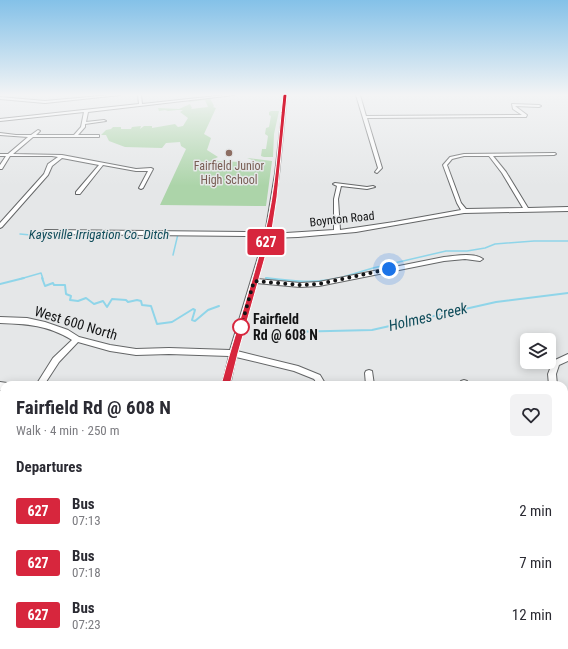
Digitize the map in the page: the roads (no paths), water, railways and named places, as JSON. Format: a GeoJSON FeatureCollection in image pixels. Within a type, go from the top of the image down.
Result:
{"type":"FeatureCollection","features":[{"type":"Feature","properties":{"kind":"street"},"geometry":{"type":"LineString","coordinates":[[75,136],[82,129],[83,125]]}},
{"type":"Feature","properties":{"kind":"street"},"geometry":{"type":"LineString","coordinates":[[227,381],[233,353],[268,236],[275,190],[282,125]]}},
{"type":"Feature","properties":{"kind":"street"},"geometry":{"type":"LineString","coordinates":[[368,125],[380,168],[377,172]]}},
{"type":"Feature","properties":{"kind":"street"},"geometry":{"type":"LineString","coordinates":[[0,168],[9,155],[38,131]]}},
{"type":"Feature","properties":{"kind":"street"},"geometry":{"type":"LineString","coordinates":[[0,134],[32,136],[98,136]]}},
{"type":"Feature","properties":{"kind":"street"},"geometry":{"type":"LineString","coordinates":[[464,211],[459,203],[445,165],[447,161],[456,156],[554,154]]}},
{"type":"Feature","properties":{"kind":"street"},"geometry":{"type":"LineString","coordinates":[[0,155],[62,156],[136,170],[151,169],[141,188]]}},
{"type":"Feature","properties":{"kind":"street"},"geometry":{"type":"LineString","coordinates":[[490,155],[504,172],[527,210]]}},
{"type":"Feature","properties":{"kind":"street"},"geometry":{"type":"LineString","coordinates":[[0,226],[46,174],[50,165],[62,156]]}},
{"type":"Feature","properties":{"kind":"street"},"geometry":{"type":"LineString","coordinates":[[78,192],[102,164]]}},
{"type":"Feature","properties":{"kind":"street"},"geometry":{"type":"LineString","coordinates":[[337,231],[337,184],[367,188],[373,187]]}},
{"type":"Feature","properties":{"kind":"street","name":"Boynton Road"},"geometry":{"type":"LineString","coordinates":[[45,232],[246,234],[268,236],[298,235],[394,224],[464,211],[568,209]]}},
{"type":"Feature","properties":{"kind":"street"},"geometry":{"type":"LineString","coordinates":[[254,281],[300,285],[319,284],[444,259],[465,257],[480,259]]}},
{"type":"Feature","properties":{"kind":"street","name":"West 600 North"},"geometry":{"type":"LineString","coordinates":[[0,320],[27,321],[46,325],[65,332],[77,339],[110,348],[136,352],[169,351],[233,353],[295,368],[317,377],[320,381]]}},
{"type":"Feature","properties":{"kind":"street"},"geometry":{"type":"LineString","coordinates":[[43,381],[56,360],[77,339]]}},
{"type":"Feature","properties":{"kind":"street"},"geometry":{"type":"LineString","coordinates":[[553,381],[552,374],[556,363],[568,357]]}},
{"type":"Feature","properties":{"kind":"street"},"geometry":{"type":"LineString","coordinates":[[369,373],[370,381]]}},
{"type":"Feature","properties":{"kind":"waterway","name":"Kaysville Irrigation Co. Ditch"},"geometry":{"type":"LineString","coordinates":[[20,234],[41,236],[66,234]]}},
{"type":"Feature","properties":{"kind":"waterway","name":"Kaysville Irrigation Co. Ditch"},"geometry":{"type":"LineString","coordinates":[[173,255],[178,234]]}},
{"type":"Feature","properties":{"kind":"waterway","name":"Kaysville Irrigation Co. Ditch"},"geometry":{"type":"LineString","coordinates":[[336,279],[373,268],[446,251],[467,251],[485,248],[495,244],[534,241],[568,241]]}},
{"type":"Feature","properties":{"kind":"waterway","name":"Holmes Creek"},"geometry":{"type":"LineString","coordinates":[[20,279],[41,273],[43,279]]}},
{"type":"Feature","properties":{"kind":"waterway","name":"Holmes Creek"},"geometry":{"type":"LineString","coordinates":[[20,279],[24,278]]}},
{"type":"Feature","properties":{"kind":"waterway","name":"Holmes Creek"},"geometry":{"type":"LineString","coordinates":[[42,278],[45,286],[53,283],[54,285],[65,285],[66,294],[71,296],[70,300],[78,301],[86,298],[94,304],[103,301],[107,307],[112,299],[126,300],[128,302],[137,300],[141,301],[142,305],[151,306],[157,324],[172,322],[193,309],[195,310],[192,320],[195,321],[208,310],[219,306]]}},
{"type":"Feature","properties":{"kind":"waterway","name":"Kaysville Irrigation Co. Ditch"},"geometry":{"type":"LineString","coordinates":[[270,279],[266,278],[294,281],[321,281],[339,278]]}},
{"type":"Feature","properties":{"kind":"waterway","name":"Holmes Creek"},"geometry":{"type":"LineString","coordinates":[[0,284],[20,279]]}},
{"type":"Feature","properties":{"kind":"waterway","name":"Holmes Creek"},"geometry":{"type":"LineString","coordinates":[[288,332],[372,330],[496,302],[568,293]]}},
{"type":"Feature","properties":{"kind":"place","name":"Fairfield Junior High School"},"geometry":{"type":"Point","coordinates":[229,153]}},
{"type":"Feature","properties":{"kind":"place","name":"Fairfield Rd @ 608 N"},"geometry":{"type":"Point","coordinates":[241,327]}}]}
